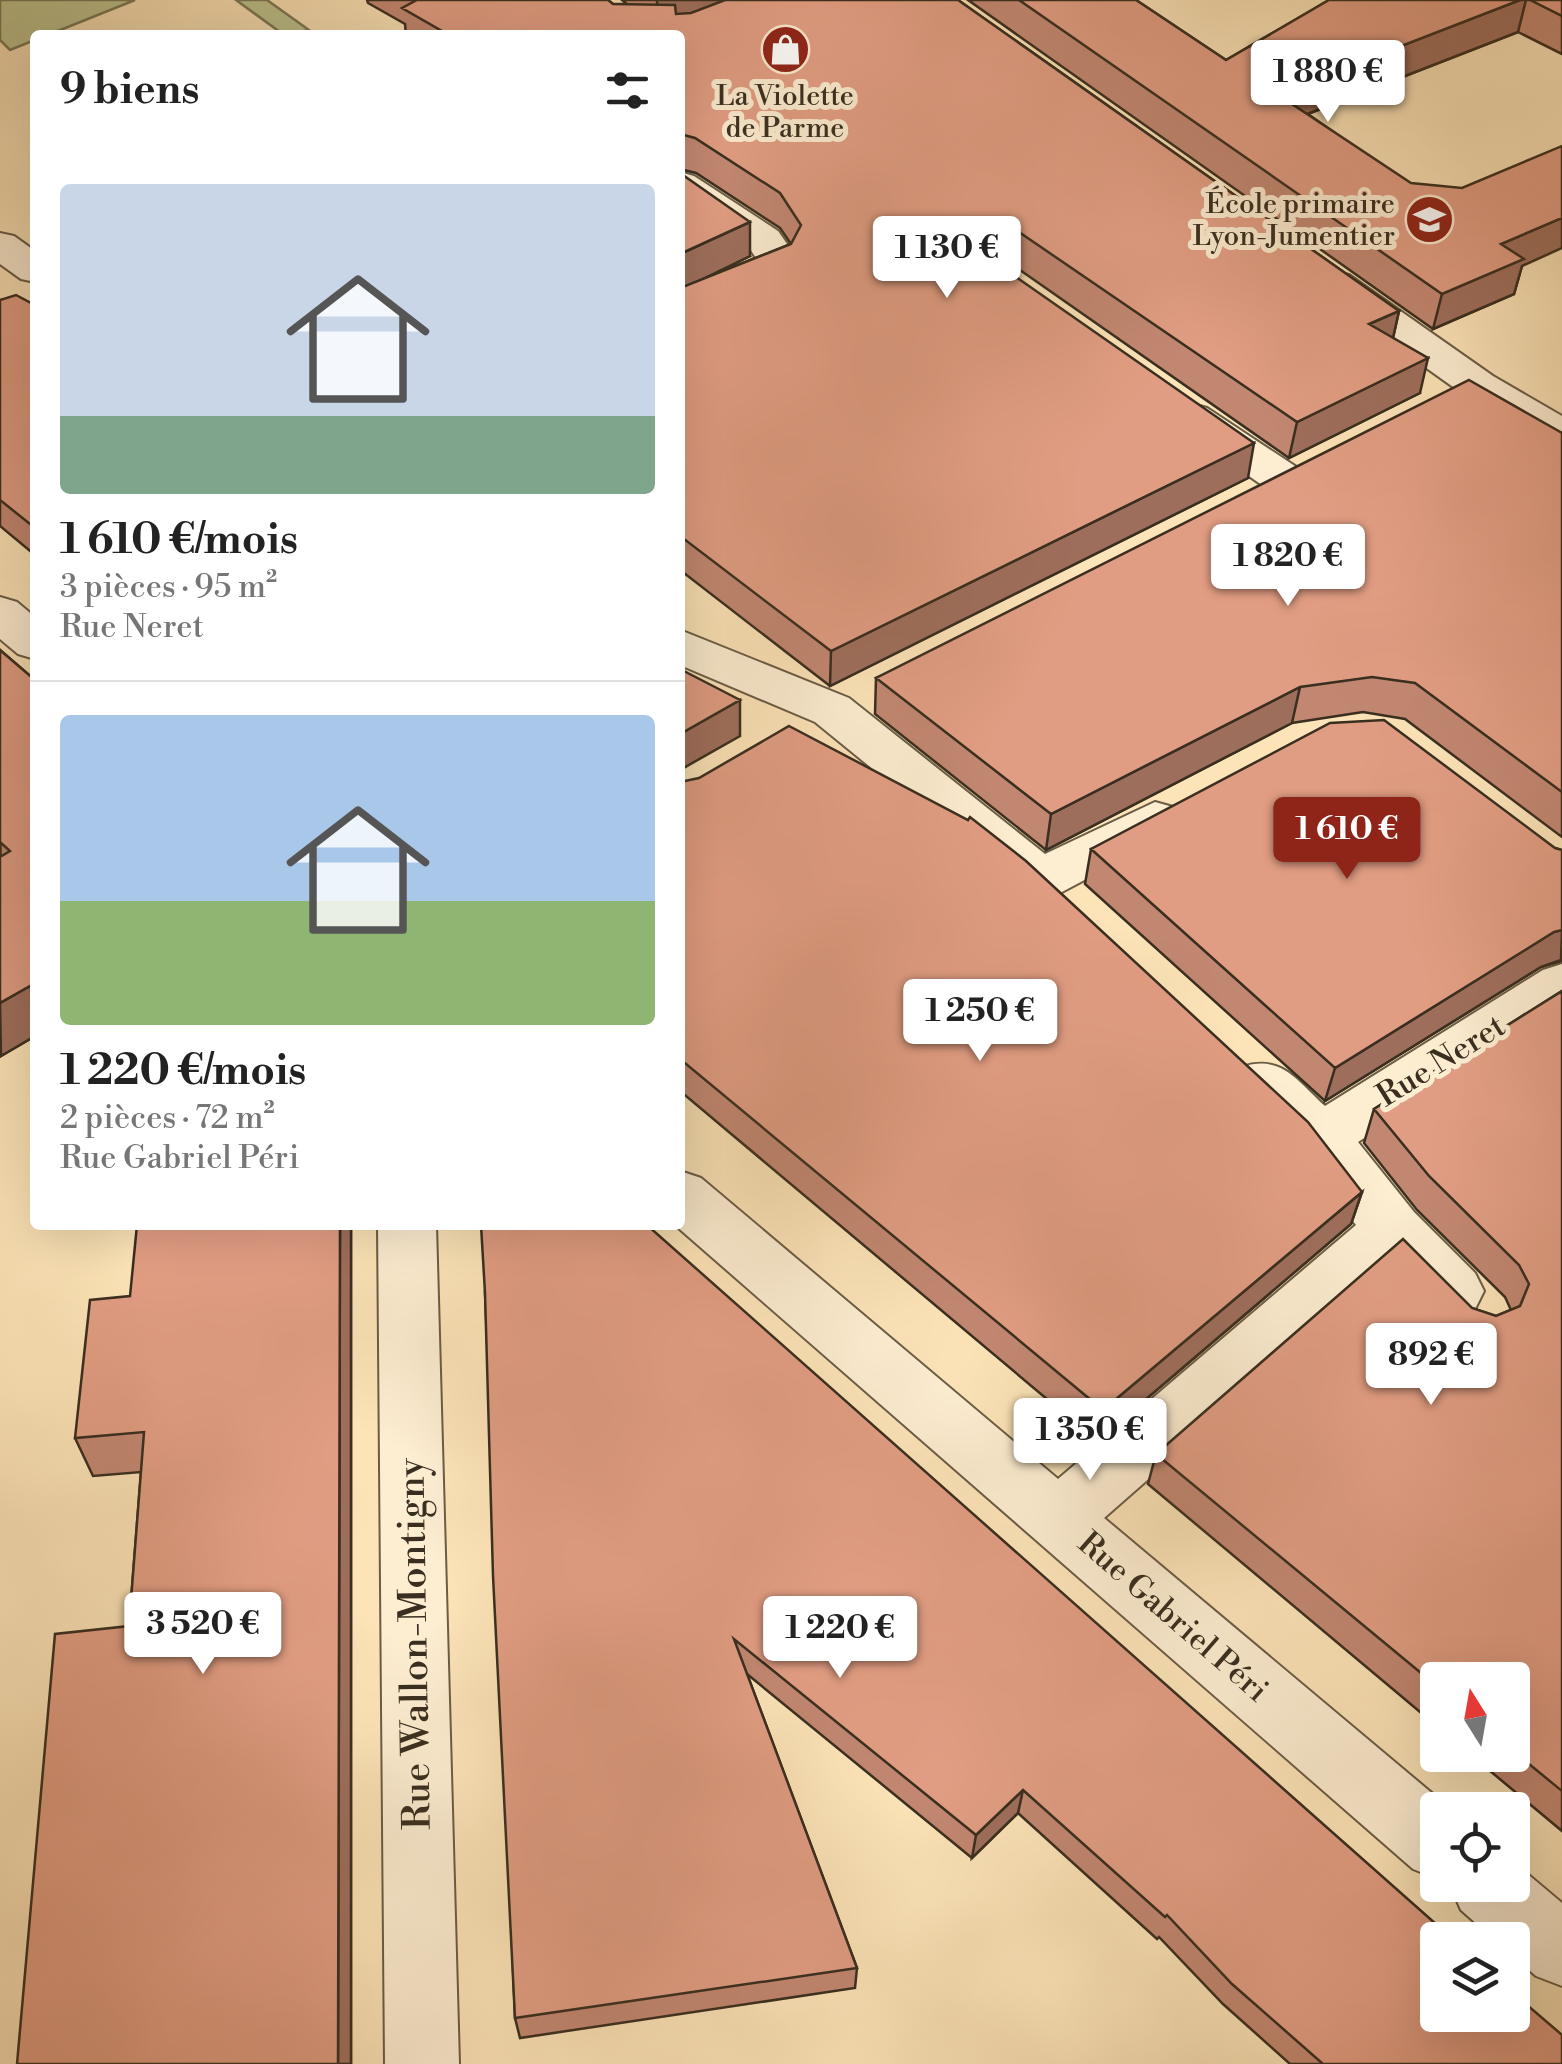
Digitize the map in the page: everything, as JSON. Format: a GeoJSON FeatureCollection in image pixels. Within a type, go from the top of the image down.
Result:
{"type":"FeatureCollection","features":[{"type":"Feature","properties":{"kind":"street"},"geometry":{"type":"LineString","coordinates":[[685,187],[764,240],[778,258],[775,267],[685,308]]}},
{"type":"Feature","properties":{"kind":"street"},"geometry":{"type":"LineString","coordinates":[[0,245],[30,266]]}},
{"type":"Feature","properties":{"kind":"street"},"geometry":{"type":"LineString","coordinates":[[1299,259],[1460,394],[1562,435]]}},
{"type":"Feature","properties":{"kind":"street"},"geometry":{"type":"LineString","coordinates":[[1155,390],[1305,473],[1235,508]]}},
{"type":"Feature","properties":{"kind":"street"},"geometry":{"type":"LineString","coordinates":[[0,613],[30,639]]}},
{"type":"Feature","properties":{"kind":"street"},"geometry":{"type":"LineString","coordinates":[[685,648],[791,696],[850,701],[1086,920]]}},
{"type":"Feature","properties":{"kind":"street"},"geometry":{"type":"LineString","coordinates":[[781,739],[850,701]]}},
{"type":"Feature","properties":{"kind":"street"},"geometry":{"type":"LineString","coordinates":[[1042,880],[1194,800]]}},
{"type":"Feature","properties":{"kind":"street","name":"Rue Neret"},"geometry":{"type":"LineString","coordinates":[[1321,1137],[1562,985]]}},
{"type":"Feature","properties":{"kind":"street"},"geometry":{"type":"LineString","coordinates":[[1233,1056],[1321,1137],[1393,1229],[1481,1318]]}},
{"type":"Feature","properties":{"kind":"street","name":"Rue Gabriel Péri"},"geometry":{"type":"LineString","coordinates":[[685,1198],[1420,1829]]}},
{"type":"Feature","properties":{"kind":"street"},"geometry":{"type":"LineString","coordinates":[[1058,1518],[1393,1229]]}},
{"type":"Feature","properties":{"kind":"street","name":"Rue Wallon-Montigny"},"geometry":{"type":"LineString","coordinates":[[407,1230],[422,2064]]}},
{"type":"Feature","properties":{"kind":"street"},"geometry":{"type":"LineString","coordinates":[[1506,1902],[1562,1950]]}},
{"type":"Feature","properties":{"kind":"green space"},"geometry":{"type":"Polygon","coordinates":[[[0,0],[135,0],[60,30],[30,30],[30,42],[10,50],[0,40],[0,0]]]}},
{"type":"Feature","properties":{"kind":"green space"},"geometry":{"type":"Polygon","coordinates":[[[236,0],[267,0],[309,30],[277,30],[236,0]]]}},
{"type":"Feature","properties":{"kind":"building"},"geometry":{"type":"Polygon","coordinates":[[[417,0],[608,0],[613,4],[675,5],[676,14],[691,13],[725,0],[958,0],[1399,311],[1369,324],[1428,358],[1297,422],[1013,228],[996,224],[982,227],[973,238],[980,252],[1254,443],[831,651],[685,540],[685,286],[791,244],[801,225],[780,193],[685,135],[685,30],[440,30],[402,8],[417,0]]]}},
{"type":"Feature","properties":{"kind":"building"},"geometry":{"type":"Polygon","coordinates":[[[1019,0],[1136,0],[1226,60],[1329,0],[1520,0],[1277,94],[1411,183],[1462,188],[1562,146],[1562,218],[1501,244],[1524,259],[1442,294],[1019,0]]]}},
{"type":"Feature","properties":{"kind":"building"},"geometry":{"type":"Polygon","coordinates":[[[1530,0],[1562,0],[1562,16],[1530,0]]]}},
{"type":"Feature","properties":{"kind":"building"},"geometry":{"type":"Polygon","coordinates":[[[685,176],[750,222],[685,252],[685,176]]]}},
{"type":"Feature","properties":{"kind":"building"},"geometry":{"type":"Polygon","coordinates":[[[16,295],[30,302],[30,524],[0,500],[0,300],[16,295]]]}},
{"type":"Feature","properties":{"kind":"building"},"geometry":{"type":"Polygon","coordinates":[[[1469,380],[1562,433],[1562,792],[1415,683],[1372,677],[1300,687],[1051,814],[876,678],[1469,380]]]}},
{"type":"Feature","properties":{"kind":"building"},"geometry":{"type":"Polygon","coordinates":[[[0,650],[30,676],[30,986],[0,1003],[0,857],[10,851],[0,842],[0,650]]]}},
{"type":"Feature","properties":{"kind":"building"},"geometry":{"type":"Polygon","coordinates":[[[685,672],[740,700],[685,731],[685,672]]]}},
{"type":"Feature","properties":{"kind":"building"},"geometry":{"type":"Polygon","coordinates":[[[1384,720],[1562,850],[1562,930],[1335,1068],[1091,849],[1330,723],[1384,720]]]}},
{"type":"Feature","properties":{"kind":"building"},"geometry":{"type":"Polygon","coordinates":[[[789,726],[968,820],[970,817],[1026,861],[1308,1122],[1362,1192],[1103,1410],[685,1063],[685,781],[699,778],[789,726]]]}},
{"type":"Feature","properties":{"kind":"building"},"geometry":{"type":"Polygon","coordinates":[[[1562,991],[1562,1791],[1530,1765],[1530,1662],[1420,1662],[1420,1672],[1156,1454],[1403,1239],[1472,1308],[1496,1316],[1520,1306],[1529,1284],[1519,1265],[1429,1176],[1374,1109],[1562,991]]]}},
{"type":"Feature","properties":{"kind":"building"},"geometry":{"type":"Polygon","coordinates":[[[137,1230],[340,1230],[338,2064],[17,2064],[55,1634],[129,1626],[144,1432],[75,1438],[90,1300],[130,1296],[137,1230]]]}},
{"type":"Feature","properties":{"kind":"building"},"geometry":{"type":"Polygon","coordinates":[[[481,1230],[653,1230],[1434,1922],[1420,1922],[1420,2032],[1530,2032],[1530,2007],[1562,2035],[1562,2064],[1323,2064],[1232,1984],[1167,1915],[1023,1790],[976,1835],[734,1639],[857,1968],[515,2018],[493,1576],[481,1230]]]}},
{"type":"Feature","properties":{"kind":"place","name":"La Violette de Parme"},"geometry":{"type":"Point","coordinates":[785,49]}},
{"type":"Feature","properties":{"kind":"place","name":"École primaire Lyon-Jumentier"},"geometry":{"type":"Point","coordinates":[1430,220]}}]}
